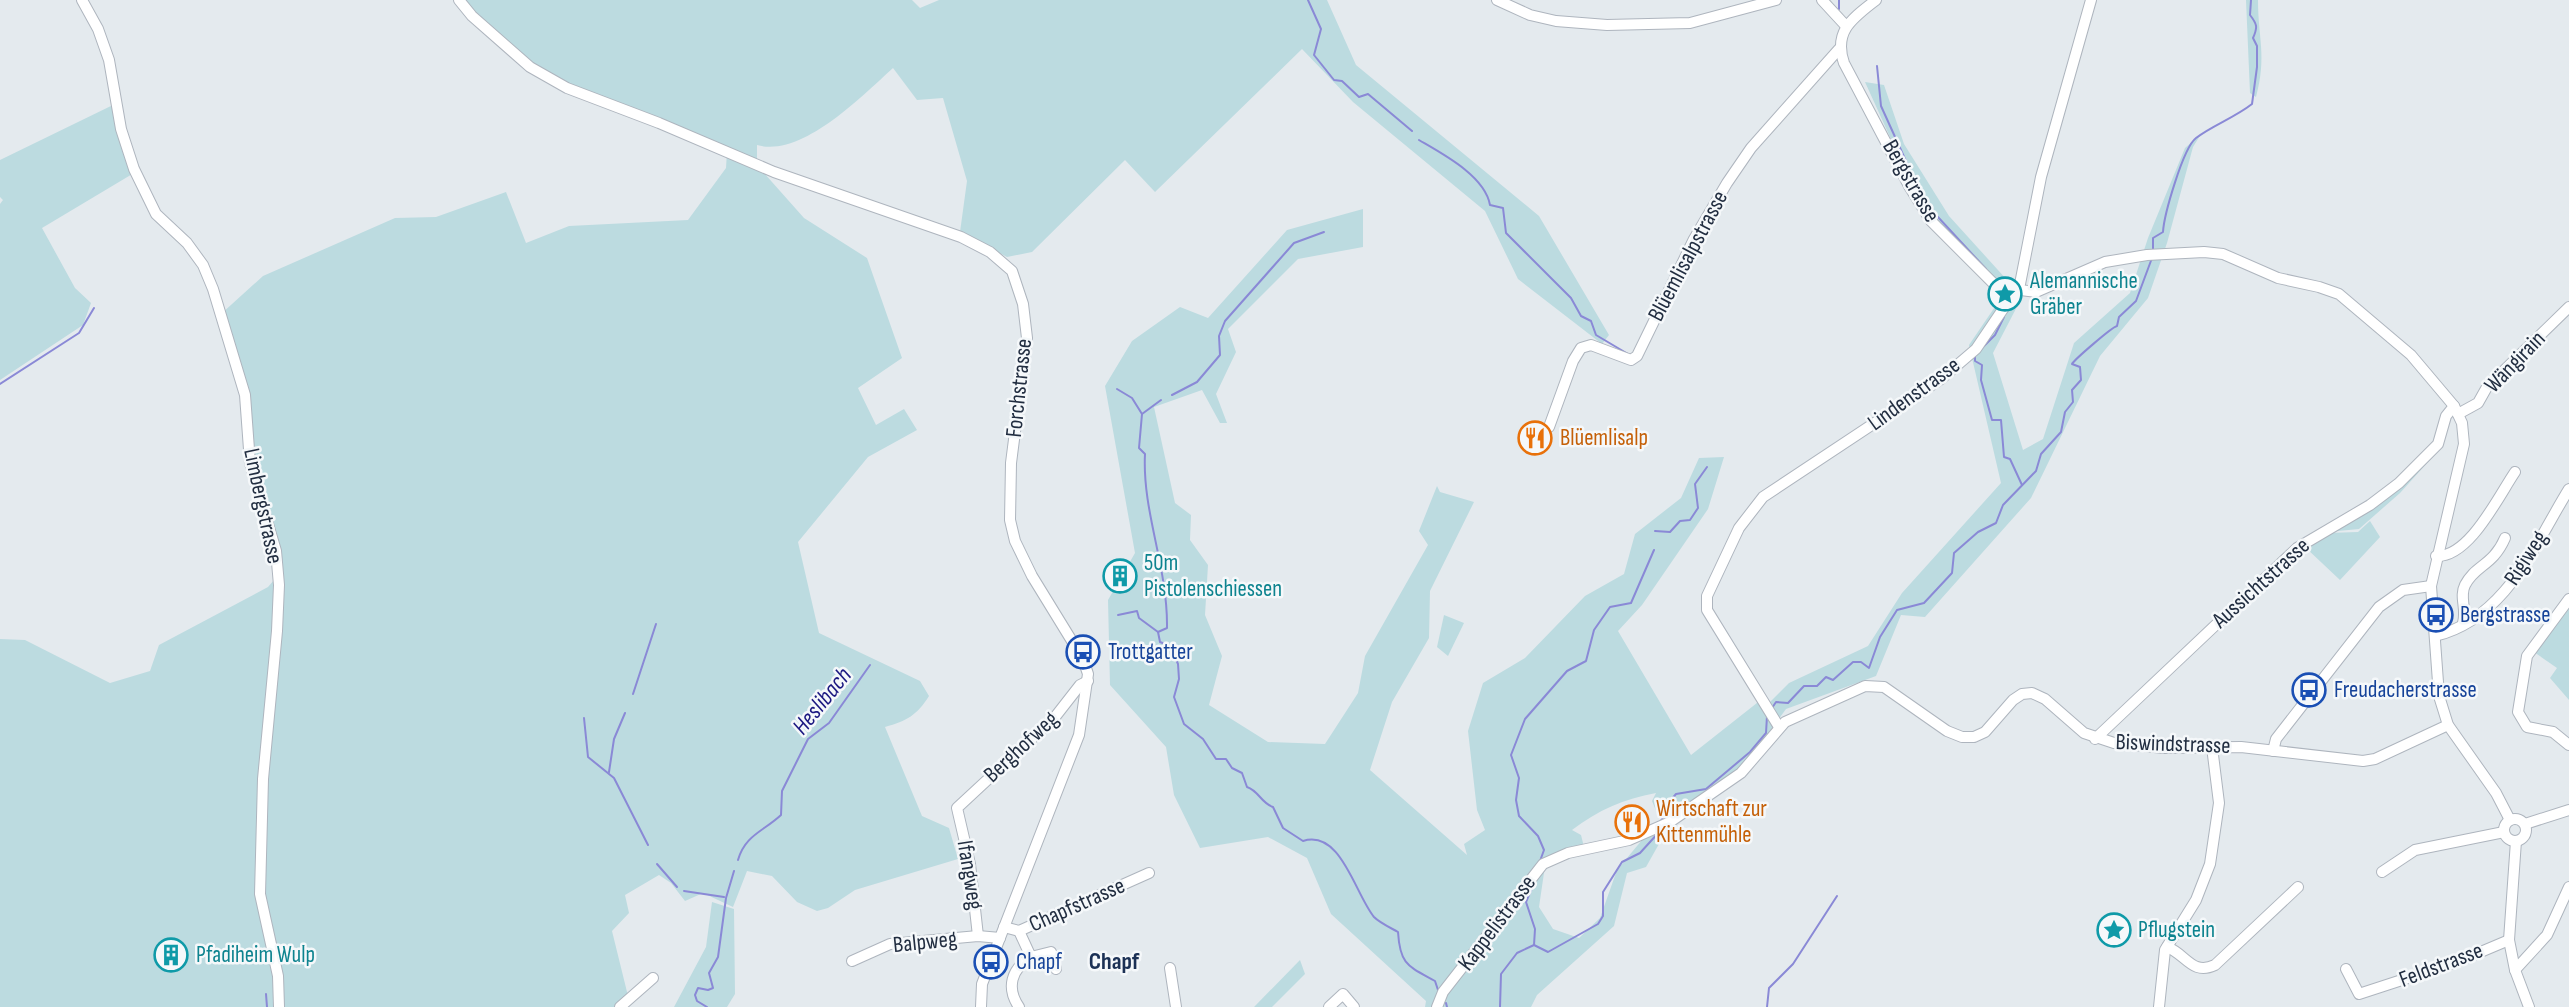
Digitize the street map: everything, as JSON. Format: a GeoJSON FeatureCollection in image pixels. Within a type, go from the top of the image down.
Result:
{"type":"FeatureCollection","features":[{"type":"Feature","properties":{"kind":"street","name":"Limbergstrasse"},"geometry":{"type":"LineString","coordinates":[[82,0],[98,29],[109,60],[121,129],[134,169],[156,214],[187,243],[203,265],[213,289],[245,395],[250,463],[276,551],[279,585],[277,631],[262,779],[260,894],[278,976],[279,1007]]}},
{"type":"Feature","properties":{"kind":"street","name":"Forchstrasse"},"geometry":{"type":"LineString","coordinates":[[459,0],[472,16],[549,79],[765,169],[961,237],[990,252],[1012,271],[1024,304],[1027,338],[1011,463],[1010,520],[1015,541],[1032,576],[1086,663],[1088,681],[1079,735],[982,984],[981,1007]]}},
{"type":"Feature","properties":{"kind":"street"},"geometry":{"type":"LineString","coordinates":[[1497,0],[1530,15],[1556,21],[1607,25],[1690,23],[1776,0]]}},
{"type":"Feature","properties":{"kind":"street"},"geometry":{"type":"LineString","coordinates":[[1822,0],[1846,26]]}},
{"type":"Feature","properties":{"kind":"street"},"geometry":{"type":"LineString","coordinates":[[1839,49],[1846,26],[1877,0]]}},
{"type":"Feature","properties":{"kind":"street","name":"Lindenstrasse"},"geometry":{"type":"LineString","coordinates":[[1779,727],[1705,603],[1739,528],[1763,497],[1941,379],[1976,349],[2016,291],[2020,284],[2041,177],[2091,0]]}},
{"type":"Feature","properties":{"kind":"street","name":"Bergstrasse"},"geometry":{"type":"LineString","coordinates":[[1839,49],[1853,82],[1931,221],[1997,287]]}},
{"type":"Feature","properties":{"kind":"street","name":"Blüemlisalpstrasse"},"geometry":{"type":"LineString","coordinates":[[1549,427],[1573,361],[1581,348],[1591,345],[1622,359],[1631,360],[1637,356],[1694,239],[1727,183],[1751,148],[1839,49]]}},
{"type":"Feature","properties":{"kind":"street"},"geometry":{"type":"LineString","coordinates":[[2003,308],[1997,287],[2036,292],[2081,270],[2147,255],[2204,251],[2223,254],[2278,278],[2319,286],[2339,294],[2411,355],[2456,410],[2464,436],[2435,556],[2431,586],[2439,696],[2448,725],[2496,793],[2510,820]]}},
{"type":"Feature","properties":{"kind":"street","name":"Wängirain"},"geometry":{"type":"LineString","coordinates":[[2456,410],[2478,402],[2487,387],[2569,307]]}},
{"type":"Feature","properties":{"kind":"street","name":"Aussichtstrasse"},"geometry":{"type":"LineString","coordinates":[[2095,739],[2297,548],[2370,505],[2399,484],[2438,443],[2446,416],[2456,410]]}},
{"type":"Feature","properties":{"kind":"street"},"geometry":{"type":"LineString","coordinates":[[2435,556],[2450,554],[2466,542],[2515,472]]}},
{"type":"Feature","properties":{"kind":"street","name":"Rigiweg"},"geometry":{"type":"LineString","coordinates":[[2435,636],[2462,624],[2496,600],[2514,581],[2569,489]]}},
{"type":"Feature","properties":{"kind":"street"},"geometry":{"type":"LineString","coordinates":[[2462,624],[2466,611],[2462,595],[2464,586],[2499,552],[2505,538]]}},
{"type":"Feature","properties":{"kind":"street"},"geometry":{"type":"LineString","coordinates":[[2273,751],[2276,739],[2379,607],[2403,590],[2431,586]]}},
{"type":"Feature","properties":{"kind":"street"},"geometry":{"type":"LineString","coordinates":[[2569,599],[2527,656],[2518,712],[2527,727],[2553,732],[2569,745]]}},
{"type":"Feature","properties":{"kind":"street","name":"Berghofweg"},"geometry":{"type":"LineString","coordinates":[[958,814],[959,805],[1055,717],[1080,685],[1088,681]]}},
{"type":"Feature","properties":{"kind":"street","name":"Biswindstrasse"},"geometry":{"type":"LineString","coordinates":[[1779,727],[1793,717],[1875,685],[1884,687],[1947,731],[1962,737],[1974,737],[1985,732],[2013,701],[2022,694],[2032,693],[2045,699],[2073,726],[2095,739],[2144,747],[2241,747],[2371,761],[2448,725]]}},
{"type":"Feature","properties":{"kind":"street","name":"Kappelistrasse"},"geometry":{"type":"LineString","coordinates":[[1437,1007],[1443,992],[1543,864],[1568,853],[1629,839],[1665,825],[1741,773],[1779,727]]}},
{"type":"Feature","properties":{"kind":"street"},"geometry":{"type":"LineString","coordinates":[[2159,1007],[2161,967],[2167,947],[2196,900],[2210,864],[2219,803],[2212,747]]}},
{"type":"Feature","properties":{"kind":"street"},"geometry":{"type":"LineString","coordinates":[[2510,820],[2516,819],[2525,824],[2569,810]]}},
{"type":"Feature","properties":{"kind":"street","name":"Ifangweg"},"geometry":{"type":"LineString","coordinates":[[958,814],[970,864],[978,936]]}},
{"type":"Feature","properties":{"kind":"street"},"geometry":{"type":"LineString","coordinates":[[2504,832],[2510,820]]}},
{"type":"Feature","properties":{"kind":"street"},"geometry":{"type":"LineString","coordinates":[[2504,832],[2510,840],[2516,841],[2525,836],[2525,824]]}},
{"type":"Feature","properties":{"kind":"street"},"geometry":{"type":"LineString","coordinates":[[2382,872],[2415,850],[2504,832]]}},
{"type":"Feature","properties":{"kind":"street"},"geometry":{"type":"LineString","coordinates":[[2516,841],[2509,940],[2515,970],[2529,1007]]}},
{"type":"Feature","properties":{"kind":"street","name":"Chapfstrasse"},"geometry":{"type":"LineString","coordinates":[[1004,927],[1019,931],[1149,873]]}},
{"type":"Feature","properties":{"kind":"street"},"geometry":{"type":"LineString","coordinates":[[2167,947],[2178,952],[2193,967],[2207,969],[2215,965],[2298,887]]}},
{"type":"Feature","properties":{"kind":"street"},"geometry":{"type":"LineString","coordinates":[[2515,970],[2547,935],[2569,887]]}},
{"type":"Feature","properties":{"kind":"street"},"geometry":{"type":"LineString","coordinates":[[1019,931],[1031,957]]}},
{"type":"Feature","properties":{"kind":"street","name":"Balpweg"},"geometry":{"type":"LineString","coordinates":[[852,961],[890,944],[978,936],[1000,938]]}},
{"type":"Feature","properties":{"kind":"street","name":"Feldstrasse"},"geometry":{"type":"LineString","coordinates":[[2346,969],[2359,993],[2457,961],[2509,940]]}},
{"type":"Feature","properties":{"kind":"street"},"geometry":{"type":"LineString","coordinates":[[1019,1007],[1012,994],[1012,980],[1019,966],[1031,957],[1051,952],[1056,969]]}},
{"type":"Feature","properties":{"kind":"street"},"geometry":{"type":"LineString","coordinates":[[1170,968],[1176,1007]]}},
{"type":"Feature","properties":{"kind":"street"},"geometry":{"type":"LineString","coordinates":[[620,1007],[653,978]]}},
{"type":"Feature","properties":{"kind":"street"},"geometry":{"type":"LineString","coordinates":[[1329,1007],[1343,994],[1354,1007]]}},
{"type":"Feature","properties":{"kind":"shaded area"},"geometry":{"type":"Polygon","coordinates":[[[459,0],[912,0],[920,8],[939,0],[1327,0],[1356,65],[1539,216],[1609,335],[1602,344],[1518,279],[1485,211],[1353,102],[1302,49],[1155,192],[1125,160],[1032,252],[1007,257],[960,232],[967,181],[943,98],[917,100],[893,68],[848,108],[812,134],[774,147],[757,145],[757,165],[804,218],[867,258],[902,358],[858,388],[876,425],[904,409],[917,430],[868,457],[798,542],[819,633],[920,681],[929,696],[911,716],[885,727],[922,816],[949,828],[958,859],[855,890],[828,908],[817,911],[797,902],[772,876],[747,871],[733,907],[703,893],[685,901],[671,883],[659,875],[625,895],[629,913],[612,931],[628,996],[616,1007],[0,1007],[0,639],[25,640],[110,683],[150,671],[159,645],[268,587],[281,572],[273,521],[255,472],[245,386],[221,314],[263,276],[395,218],[436,217],[506,192],[526,243],[569,226],[688,220],[726,168],[727,152],[530,67],[459,0]]]}},
{"type":"Feature","properties":{"kind":"shaded area"},"geometry":{"type":"Polygon","coordinates":[[[2246,0],[2258,0],[2261,70],[2256,97],[2250,93],[2246,0]]]}},
{"type":"Feature","properties":{"kind":"shaded area"},"geometry":{"type":"Polygon","coordinates":[[[1865,82],[1884,85],[1904,144],[1949,216],[2007,280],[1995,286],[1945,237],[1915,192],[1865,82]]]}},
{"type":"Feature","properties":{"kind":"shaded area"},"geometry":{"type":"Polygon","coordinates":[[[115,104],[134,173],[42,228],[75,288],[91,303],[83,325],[0,380],[0,204],[3,200],[0,197],[0,160],[115,104]]]}},
{"type":"Feature","properties":{"kind":"shaded area"},"geometry":{"type":"Polygon","coordinates":[[[2201,134],[2193,147],[2167,243],[2148,298],[2100,356],[2031,498],[1925,617],[1901,615],[1876,676],[1786,709],[1749,760],[1728,779],[1688,805],[1677,803],[1659,818],[1652,801],[1656,793],[1644,795],[1602,811],[1572,830],[1581,835],[1585,851],[1545,866],[1539,907],[1553,929],[1579,938],[1600,918],[1617,870],[1647,834],[1664,835],[1646,867],[1627,873],[1614,926],[1537,995],[1531,1007],[1425,1007],[1426,1001],[1331,914],[1307,858],[1268,837],[1200,848],[1174,795],[1166,747],[1110,685],[1108,600],[1135,553],[1105,386],[1132,341],[1180,307],[1208,318],[1287,230],[1363,209],[1363,247],[1298,259],[1228,329],[1236,352],[1216,394],[1227,423],[1220,423],[1202,390],[1154,407],[1175,503],[1191,515],[1190,540],[1208,565],[1205,615],[1222,656],[1209,705],[1268,742],[1325,744],[1358,693],[1365,656],[1428,545],[1419,531],[1437,486],[1440,492],[1474,502],[1430,591],[1429,638],[1392,702],[1370,770],[1467,855],[1464,844],[1485,830],[1477,810],[1468,731],[1483,683],[1525,658],[1585,596],[1624,574],[1635,534],[1681,498],[1699,458],[1724,457],[1708,509],[1642,605],[1618,631],[1691,755],[1762,699],[1766,706],[1789,683],[1868,646],[1902,593],[2001,483],[1969,345],[2003,295],[2022,297],[1993,353],[2023,450],[2043,439],[2074,343],[2130,293],[2148,238],[2185,148],[2201,134]]]}},
{"type":"Feature","properties":{"kind":"shaded area"},"geometry":{"type":"Polygon","coordinates":[[[2437,452],[2400,493],[2359,529],[2327,532],[2358,515],[2437,452]]]}},
{"type":"Feature","properties":{"kind":"shaded area"},"geometry":{"type":"Polygon","coordinates":[[[2370,521],[2380,537],[2340,580],[2305,547],[2328,533],[2358,532],[2370,521]]]}},
{"type":"Feature","properties":{"kind":"shaded area"},"geometry":{"type":"Polygon","coordinates":[[[2569,604],[2569,700],[2550,678],[2557,668],[2534,652],[2569,604]]]}},
{"type":"Feature","properties":{"kind":"shaded area"},"geometry":{"type":"Polygon","coordinates":[[[1444,615],[1464,623],[1448,656],[1437,647],[1444,615]]]}},
{"type":"Feature","properties":{"kind":"shaded area"},"geometry":{"type":"Polygon","coordinates":[[[712,902],[734,909],[735,994],[727,1007],[674,1007],[706,947],[712,902]]]}},
{"type":"Feature","properties":{"kind":"shaded area"},"geometry":{"type":"Polygon","coordinates":[[[1300,960],[1305,974],[1272,1007],[1254,1007],[1300,960]]]}},
{"type":"Feature","properties":{"kind":"waterway"},"geometry":{"type":"LineString","coordinates":[[1308,0],[1321,29],[1314,55],[1334,80],[1342,81],[1359,97],[1368,94],[1412,131]]}},
{"type":"Feature","properties":{"kind":"waterway"},"geometry":{"type":"LineString","coordinates":[[1839,0],[1839,9]]}},
{"type":"Feature","properties":{"kind":"waterway"},"geometry":{"type":"LineString","coordinates":[[2153,249],[2153,238],[2163,232],[2175,182],[2191,144],[2203,133],[2252,104],[2257,46],[2253,38],[2256,26],[2250,15],[2251,0]]}},
{"type":"Feature","properties":{"kind":"waterway"},"geometry":{"type":"LineString","coordinates":[[1877,66],[1881,106],[1925,203],[1986,269]]}},
{"type":"Feature","properties":{"kind":"waterway"},"geometry":{"type":"LineString","coordinates":[[1419,140],[1472,175],[1486,194],[1490,205],[1503,208],[1506,233],[1571,298],[1581,316],[1591,321],[1596,335],[1628,354]]}},
{"type":"Feature","properties":{"kind":"waterway"},"geometry":{"type":"LineString","coordinates":[[1172,395],[1197,382],[1220,355],[1219,336],[1225,321],[1294,243],[1324,232]]}},
{"type":"Feature","properties":{"kind":"waterway"},"geometry":{"type":"LineString","coordinates":[[1772,708],[1776,702],[1788,703],[1804,686],[1817,686],[1826,677],[1833,680],[1853,662],[1861,662],[1869,668],[1880,637],[1897,610],[1924,603],[1952,573],[1954,553],[1978,532],[1996,523],[2003,505],[2036,471],[2041,454],[2061,432],[2065,412],[2073,402],[2072,390],[2081,380],[2080,367],[2072,364],[2117,326],[2119,317],[2136,301],[2152,258]]}},
{"type":"Feature","properties":{"kind":"waterway"},"geometry":{"type":"LineString","coordinates":[[0,384],[79,333],[94,308]]}},
{"type":"Feature","properties":{"kind":"waterway"},"geometry":{"type":"LineString","coordinates":[[1981,349],[1995,335],[2004,317]]}},
{"type":"Feature","properties":{"kind":"waterway"},"geometry":{"type":"LineString","coordinates":[[1975,355],[1975,361],[1982,365],[1981,380],[1992,420],[2001,420],[2004,457],[2010,459],[2022,485]]}},
{"type":"Feature","properties":{"kind":"waterway"},"geometry":{"type":"LineString","coordinates":[[1117,389],[1132,398],[1142,414]]}},
{"type":"Feature","properties":{"kind":"waterway"},"geometry":{"type":"LineString","coordinates":[[1161,400],[1142,414],[1139,448],[1145,454],[1147,497],[1164,583],[1167,628],[1158,632],[1160,642],[1170,646],[1178,664],[1179,679],[1174,697],[1184,724],[1203,739],[1216,759],[1226,759],[1232,768],[1242,773],[1247,787],[1273,807],[1283,828],[1303,841],[1316,840],[1327,845],[1337,854],[1374,917],[1398,932],[1403,958],[1418,972],[1435,981],[1438,990]]}},
{"type":"Feature","properties":{"kind":"waterway"},"geometry":{"type":"LineString","coordinates":[[1655,531],[1670,532],[1680,521],[1690,520],[1698,508],[1695,484],[1707,467]]}},
{"type":"Feature","properties":{"kind":"waterway"},"geometry":{"type":"LineString","coordinates":[[1540,861],[1544,850],[1538,836],[1519,816],[1516,800],[1519,778],[1511,755],[1525,719],[1567,671],[1586,661],[1594,630],[1610,607],[1631,603],[1654,550]]}},
{"type":"Feature","properties":{"kind":"waterway"},"geometry":{"type":"LineString","coordinates":[[1118,615],[1137,611],[1139,618],[1158,632]]}},
{"type":"Feature","properties":{"kind":"waterway"},"geometry":{"type":"LineString","coordinates":[[633,694],[656,624]]}},
{"type":"Feature","properties":{"kind":"waterway","name":"Heslibach"},"geometry":{"type":"LineString","coordinates":[[738,860],[750,839],[781,815],[782,791],[808,739],[829,723],[870,665]]}},
{"type":"Feature","properties":{"kind":"waterway"},"geometry":{"type":"LineString","coordinates":[[609,772],[614,739],[625,713]]}},
{"type":"Feature","properties":{"kind":"waterway"},"geometry":{"type":"LineString","coordinates":[[1661,822],[1665,807],[1676,794],[1706,789],[1750,752],[1766,733],[1767,716]]}},
{"type":"Feature","properties":{"kind":"waterway"},"geometry":{"type":"LineString","coordinates":[[584,718],[588,757],[614,778],[648,845]]}},
{"type":"Feature","properties":{"kind":"waterway"},"geometry":{"type":"LineString","coordinates":[[1500,1007],[1501,974],[1517,953],[1534,945],[1548,952],[1598,924],[1603,916],[1603,892],[1622,862],[1640,853],[1660,831]]}},
{"type":"Feature","properties":{"kind":"waterway"},"geometry":{"type":"LineString","coordinates":[[657,864],[677,887]]}},
{"type":"Feature","properties":{"kind":"waterway","name":"Heslibach"},"geometry":{"type":"LineString","coordinates":[[707,1007],[697,1001],[695,995],[698,988],[713,988],[709,973],[718,957],[726,898],[734,871]]}},
{"type":"Feature","properties":{"kind":"waterway"},"geometry":{"type":"LineString","coordinates":[[1534,883],[1526,902],[1535,929],[1534,945]]}},
{"type":"Feature","properties":{"kind":"waterway"},"geometry":{"type":"LineString","coordinates":[[684,891],[724,897]]}},
{"type":"Feature","properties":{"kind":"waterway"},"geometry":{"type":"LineString","coordinates":[[1767,1007],[1769,988],[1793,964],[1837,896]]}},
{"type":"Feature","properties":{"kind":"waterway"},"geometry":{"type":"LineString","coordinates":[[266,994],[267,1007]]}},
{"type":"Feature","properties":{"kind":"waterway"},"geometry":{"type":"LineString","coordinates":[[1446,1003],[1447,1007]]}},
{"type":"Feature","properties":{"kind":"place","name":"Alemannische Gräber"},"geometry":{"type":"Point","coordinates":[2005,294]}},
{"type":"Feature","properties":{"kind":"place","name":"Blüemlisalp"},"geometry":{"type":"Point","coordinates":[1535,438]}},
{"type":"Feature","properties":{"kind":"place","name":"50m Pistolenschiessen"},"geometry":{"type":"Point","coordinates":[1120,576]}},
{"type":"Feature","properties":{"kind":"place","name":"Bergstrasse"},"geometry":{"type":"Point","coordinates":[2436,615]}},
{"type":"Feature","properties":{"kind":"place","name":"Trottgatter"},"geometry":{"type":"Point","coordinates":[1083,652]}},
{"type":"Feature","properties":{"kind":"place","name":"Freudacherstrasse"},"geometry":{"type":"Point","coordinates":[2309,690]}},
{"type":"Feature","properties":{"kind":"place","name":"Wirtschaft zur Kittenmühle"},"geometry":{"type":"Point","coordinates":[1632,822]}},
{"type":"Feature","properties":{"kind":"place","name":"Pflugstein"},"geometry":{"type":"Point","coordinates":[2114,930]}},
{"type":"Feature","properties":{"kind":"place","name":"Pfadiheim Wulp"},"geometry":{"type":"Point","coordinates":[171,955]}},
{"type":"Feature","properties":{"kind":"place","name":"Chapf"},"geometry":{"type":"Point","coordinates":[991,962]}},
{"type":"Feature","properties":{"kind":"district","name":"Chapf"},"geometry":{"type":"Point","coordinates":[1114,961]}}]}
